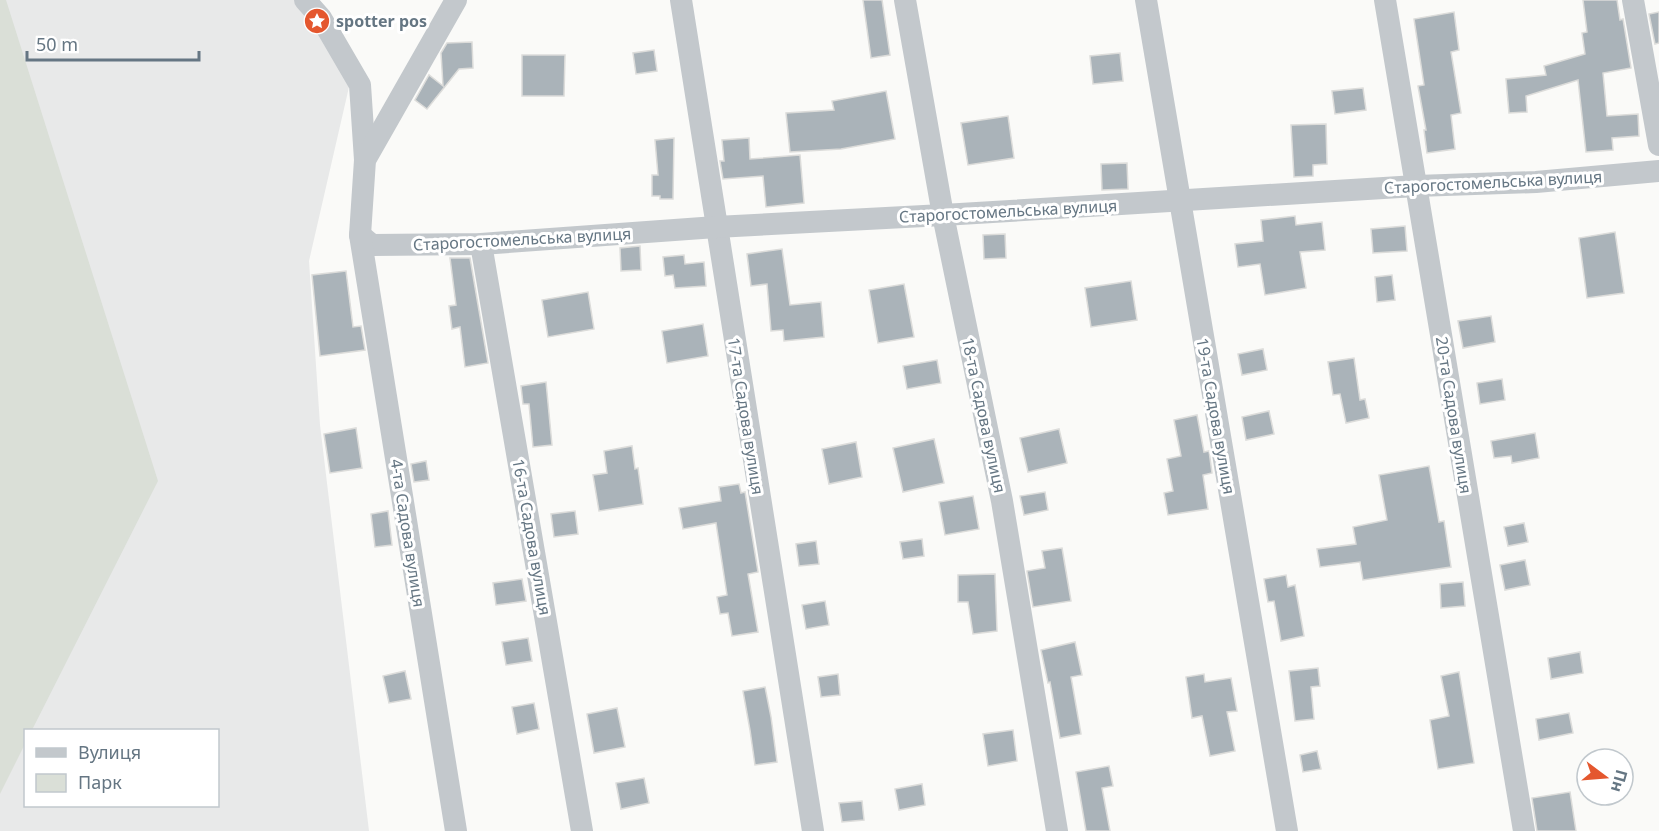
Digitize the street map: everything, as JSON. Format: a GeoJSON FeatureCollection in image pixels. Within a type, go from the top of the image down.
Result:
{"type":"FeatureCollection","features":[{"type":"Feature","properties":{"kind":"street","name":"4-та Садова вулиця"},"geometry":{"type":"LineString","coordinates":[[305,0],[321,18],[360,85],[365,160],[360,235],[456,831]]}},
{"type":"Feature","properties":{"kind":"street"},"geometry":{"type":"LineString","coordinates":[[365,160],[456,0]]}},
{"type":"Feature","properties":{"kind":"street","name":"17-та Садова вулиця"},"geometry":{"type":"LineString","coordinates":[[681,0],[813,831]]}},
{"type":"Feature","properties":{"kind":"street","name":"18-та Садова вулиця"},"geometry":{"type":"LineString","coordinates":[[905,0],[943,216],[1002,501],[1057,831]]}},
{"type":"Feature","properties":{"kind":"street","name":"19-та Садова вулиця"},"geometry":{"type":"LineString","coordinates":[[1146,0],[1287,831]]}},
{"type":"Feature","properties":{"kind":"street","name":"20-та Садова вулиця"},"geometry":{"type":"LineString","coordinates":[[1385,0],[1524,831]]}},
{"type":"Feature","properties":{"kind":"street"},"geometry":{"type":"LineString","coordinates":[[1633,0],[1659,145]]}},
{"type":"Feature","properties":{"kind":"street","name":"Старогостомельська вулиця"},"geometry":{"type":"LineString","coordinates":[[360,235],[372,245],[481,244],[716,226],[943,216],[1416,186],[1536,182],[1659,171]]}},
{"type":"Feature","properties":{"kind":"street","name":"16-та Садова вулиця"},"geometry":{"type":"LineString","coordinates":[[481,244],[582,831]]}},
{"type":"Feature","properties":{"kind":"shaded area"},"geometry":{"type":"Polygon","coordinates":[[[0,0],[294,0],[309,14],[349,87],[309,261],[320,425],[369,831],[0,831],[0,0]]]}},
{"type":"Feature","properties":{"kind":"green space"},"geometry":{"type":"Polygon","coordinates":[[[0,0],[6,0],[158,481],[33,729],[24,729],[24,746],[0,794],[0,0]]]}},
{"type":"Feature","properties":{"kind":"building"},"geometry":{"type":"Polygon","coordinates":[[[863,0],[882,0],[890,55],[871,58],[863,0]]]}},
{"type":"Feature","properties":{"kind":"building"},"geometry":{"type":"Polygon","coordinates":[[[1583,0],[1617,0],[1620,20],[1623,19],[1631,68],[1603,73],[1607,116],[1638,114],[1639,136],[1612,138],[1613,150],[1586,152],[1578,80],[1526,96],[1527,112],[1509,113],[1506,79],[1546,75],[1544,66],[1585,54],[1582,33],[1587,32],[1583,0]]]}},
{"type":"Feature","properties":{"kind":"building"},"geometry":{"type":"Polygon","coordinates":[[[1454,12],[1459,50],[1451,52],[1461,113],[1451,115],[1455,149],[1427,153],[1424,130],[1426,130],[1418,86],[1424,85],[1414,19],[1454,12]]]}},
{"type":"Feature","properties":{"kind":"building"},"geometry":{"type":"Polygon","coordinates":[[[1659,12],[1659,43],[1655,44],[1649,14],[1659,12]]]}},
{"type":"Feature","properties":{"kind":"building"},"geometry":{"type":"Polygon","coordinates":[[[472,42],[473,68],[459,69],[427,109],[415,100],[429,75],[443,86],[441,53],[447,43],[472,42]]]}},
{"type":"Feature","properties":{"kind":"building"},"geometry":{"type":"Polygon","coordinates":[[[654,50],[657,71],[636,74],[633,53],[654,50]]]}},
{"type":"Feature","properties":{"kind":"building"},"geometry":{"type":"Polygon","coordinates":[[[1120,53],[1123,81],[1093,84],[1090,56],[1120,53]]]}},
{"type":"Feature","properties":{"kind":"building"},"geometry":{"type":"Polygon","coordinates":[[[522,55],[565,55],[564,96],[522,96],[522,55]]]}},
{"type":"Feature","properties":{"kind":"building"},"geometry":{"type":"Polygon","coordinates":[[[1363,88],[1366,110],[1335,114],[1332,91],[1363,88]]]}},
{"type":"Feature","properties":{"kind":"building"},"geometry":{"type":"Polygon","coordinates":[[[886,91],[895,139],[841,149],[790,152],[786,113],[834,110],[832,101],[886,91]]]}},
{"type":"Feature","properties":{"kind":"building"},"geometry":{"type":"Polygon","coordinates":[[[1008,116],[1014,158],[968,165],[961,123],[1008,116]]]}},
{"type":"Feature","properties":{"kind":"building"},"geometry":{"type":"Polygon","coordinates":[[[1326,124],[1327,164],[1313,165],[1313,176],[1294,177],[1291,125],[1326,124]]]}},
{"type":"Feature","properties":{"kind":"building"},"geometry":{"type":"Polygon","coordinates":[[[674,138],[673,199],[660,199],[660,196],[652,196],[652,175],[658,175],[655,140],[674,138]]]}},
{"type":"Feature","properties":{"kind":"building"},"geometry":{"type":"Polygon","coordinates":[[[749,138],[750,159],[800,155],[804,203],[766,207],[763,176],[723,179],[720,161],[724,161],[722,140],[749,138]]]}},
{"type":"Feature","properties":{"kind":"building"},"geometry":{"type":"Polygon","coordinates":[[[1127,163],[1128,189],[1102,190],[1101,164],[1127,163]]]}},
{"type":"Feature","properties":{"kind":"building"},"geometry":{"type":"Polygon","coordinates":[[[1295,216],[1296,225],[1322,222],[1325,250],[1300,252],[1306,288],[1265,295],[1260,264],[1238,267],[1235,244],[1263,241],[1261,220],[1295,216]]]}},
{"type":"Feature","properties":{"kind":"building"},"geometry":{"type":"Polygon","coordinates":[[[1405,226],[1407,251],[1373,253],[1371,229],[1405,226]]]}},
{"type":"Feature","properties":{"kind":"building"},"geometry":{"type":"Polygon","coordinates":[[[1615,232],[1624,293],[1587,298],[1579,238],[1615,232]]]}},
{"type":"Feature","properties":{"kind":"building"},"geometry":{"type":"Polygon","coordinates":[[[1005,234],[1006,258],[984,259],[983,235],[1005,234]]]}},
{"type":"Feature","properties":{"kind":"building"},"geometry":{"type":"Polygon","coordinates":[[[640,246],[641,270],[621,271],[620,248],[640,246]]]}},
{"type":"Feature","properties":{"kind":"building"},"geometry":{"type":"Polygon","coordinates":[[[782,249],[790,305],[821,302],[824,337],[784,341],[783,330],[771,331],[767,284],[751,286],[747,254],[782,249]]]}},
{"type":"Feature","properties":{"kind":"building"},"geometry":{"type":"Polygon","coordinates":[[[684,255],[685,264],[704,262],[706,286],[675,288],[673,275],[665,276],[663,257],[684,255]]]}},
{"type":"Feature","properties":{"kind":"building"},"geometry":{"type":"Polygon","coordinates":[[[450,258],[470,258],[488,363],[465,367],[460,327],[452,329],[449,306],[456,305],[450,258]]]}},
{"type":"Feature","properties":{"kind":"building"},"geometry":{"type":"Polygon","coordinates":[[[346,271],[353,327],[361,326],[365,350],[320,356],[312,275],[346,271]]]}},
{"type":"Feature","properties":{"kind":"building"},"geometry":{"type":"Polygon","coordinates":[[[1392,275],[1395,300],[1377,302],[1375,277],[1392,275]]]}},
{"type":"Feature","properties":{"kind":"building"},"geometry":{"type":"Polygon","coordinates":[[[1131,281],[1137,320],[1091,327],[1085,288],[1131,281]]]}},
{"type":"Feature","properties":{"kind":"building"},"geometry":{"type":"Polygon","coordinates":[[[904,284],[914,337],[878,343],[869,290],[904,284]]]}},
{"type":"Feature","properties":{"kind":"building"},"geometry":{"type":"Polygon","coordinates":[[[588,292],[594,329],[548,337],[542,300],[588,292]]]}},
{"type":"Feature","properties":{"kind":"building"},"geometry":{"type":"Polygon","coordinates":[[[1491,316],[1495,342],[1463,348],[1458,321],[1491,316]]]}},
{"type":"Feature","properties":{"kind":"building"},"geometry":{"type":"Polygon","coordinates":[[[703,324],[708,356],[667,363],[662,331],[703,324]]]}},
{"type":"Feature","properties":{"kind":"building"},"geometry":{"type":"Polygon","coordinates":[[[1263,349],[1267,370],[1242,375],[1238,354],[1263,349]]]}},
{"type":"Feature","properties":{"kind":"building"},"geometry":{"type":"Polygon","coordinates":[[[1354,358],[1360,400],[1365,399],[1369,418],[1346,423],[1340,394],[1333,395],[1328,362],[1354,358]]]}},
{"type":"Feature","properties":{"kind":"building"},"geometry":{"type":"Polygon","coordinates":[[[937,360],[941,383],[907,389],[903,366],[937,360]]]}},
{"type":"Feature","properties":{"kind":"building"},"geometry":{"type":"Polygon","coordinates":[[[1502,379],[1505,400],[1480,404],[1477,383],[1502,379]]]}},
{"type":"Feature","properties":{"kind":"building"},"geometry":{"type":"Polygon","coordinates":[[[546,382],[552,445],[533,447],[529,404],[523,404],[521,386],[546,382]]]}},
{"type":"Feature","properties":{"kind":"building"},"geometry":{"type":"Polygon","coordinates":[[[1269,411],[1274,434],[1246,440],[1242,417],[1269,411]]]}},
{"type":"Feature","properties":{"kind":"building"},"geometry":{"type":"Polygon","coordinates":[[[1197,415],[1204,452],[1209,451],[1212,473],[1203,475],[1208,509],[1168,515],[1164,493],[1173,491],[1167,459],[1181,456],[1174,420],[1197,415]]]}},
{"type":"Feature","properties":{"kind":"building"},"geometry":{"type":"Polygon","coordinates":[[[356,428],[362,468],[330,473],[324,434],[356,428]]]}},
{"type":"Feature","properties":{"kind":"building"},"geometry":{"type":"Polygon","coordinates":[[[1059,429],[1067,463],[1028,472],[1020,438],[1059,429]]]}},
{"type":"Feature","properties":{"kind":"building"},"geometry":{"type":"Polygon","coordinates":[[[1535,433],[1539,458],[1512,463],[1511,456],[1494,458],[1491,441],[1535,433]]]}},
{"type":"Feature","properties":{"kind":"building"},"geometry":{"type":"Polygon","coordinates":[[[934,439],[944,483],[903,492],[893,448],[934,439]]]}},
{"type":"Feature","properties":{"kind":"building"},"geometry":{"type":"Polygon","coordinates":[[[856,442],[862,477],[829,484],[822,449],[856,442]]]}},
{"type":"Feature","properties":{"kind":"building"},"geometry":{"type":"Polygon","coordinates":[[[632,446],[643,504],[599,511],[593,475],[607,473],[604,451],[632,446]]]}},
{"type":"Feature","properties":{"kind":"building"},"geometry":{"type":"Polygon","coordinates":[[[426,461],[429,480],[414,482],[411,464],[426,461]]]}},
{"type":"Feature","properties":{"kind":"building"},"geometry":{"type":"Polygon","coordinates":[[[1429,466],[1439,522],[1444,521],[1451,567],[1363,580],[1360,562],[1320,567],[1317,549],[1356,544],[1353,527],[1387,520],[1379,475],[1429,466]]]}},
{"type":"Feature","properties":{"kind":"building"},"geometry":{"type":"Polygon","coordinates":[[[739,484],[741,493],[745,492],[758,572],[748,574],[758,632],[732,636],[728,613],[720,614],[717,597],[727,595],[716,523],[683,529],[679,508],[721,501],[719,487],[739,484]]]}},
{"type":"Feature","properties":{"kind":"building"},"geometry":{"type":"Polygon","coordinates":[[[1045,492],[1048,510],[1024,515],[1020,496],[1045,492]]]}},
{"type":"Feature","properties":{"kind":"building"},"geometry":{"type":"Polygon","coordinates":[[[973,496],[979,529],[945,535],[939,502],[973,496]]]}},
{"type":"Feature","properties":{"kind":"building"},"geometry":{"type":"Polygon","coordinates":[[[388,511],[392,545],[375,547],[371,514],[388,511]]]}},
{"type":"Feature","properties":{"kind":"building"},"geometry":{"type":"Polygon","coordinates":[[[575,511],[578,534],[554,537],[551,514],[575,511]]]}},
{"type":"Feature","properties":{"kind":"building"},"geometry":{"type":"Polygon","coordinates":[[[1524,523],[1528,542],[1508,546],[1504,527],[1524,523]]]}},
{"type":"Feature","properties":{"kind":"building"},"geometry":{"type":"Polygon","coordinates":[[[922,539],[924,556],[903,559],[900,542],[922,539]]]}},
{"type":"Feature","properties":{"kind":"building"},"geometry":{"type":"Polygon","coordinates":[[[816,541],[819,564],[799,566],[796,544],[816,541]]]}},
{"type":"Feature","properties":{"kind":"building"},"geometry":{"type":"Polygon","coordinates":[[[1062,548],[1071,601],[1033,607],[1027,571],[1045,568],[1042,551],[1062,548]]]}},
{"type":"Feature","properties":{"kind":"building"},"geometry":{"type":"Polygon","coordinates":[[[1525,560],[1530,585],[1505,590],[1500,565],[1525,560]]]}},
{"type":"Feature","properties":{"kind":"building"},"geometry":{"type":"Polygon","coordinates":[[[995,574],[997,631],[973,634],[968,602],[958,602],[958,575],[995,574]]]}},
{"type":"Feature","properties":{"kind":"building"},"geometry":{"type":"Polygon","coordinates":[[[1286,575],[1288,587],[1295,585],[1304,636],[1281,641],[1274,601],[1268,602],[1264,579],[1286,575]]]}},
{"type":"Feature","properties":{"kind":"building"},"geometry":{"type":"Polygon","coordinates":[[[522,579],[526,601],[496,605],[493,583],[522,579]]]}},
{"type":"Feature","properties":{"kind":"building"},"geometry":{"type":"Polygon","coordinates":[[[1463,582],[1465,606],[1441,608],[1440,584],[1463,582]]]}},
{"type":"Feature","properties":{"kind":"building"},"geometry":{"type":"Polygon","coordinates":[[[825,601],[829,625],[806,629],[802,605],[825,601]]]}},
{"type":"Feature","properties":{"kind":"building"},"geometry":{"type":"Polygon","coordinates":[[[528,638],[532,661],[506,665],[502,642],[528,638]]]}},
{"type":"Feature","properties":{"kind":"building"},"geometry":{"type":"Polygon","coordinates":[[[1075,642],[1082,675],[1071,677],[1081,734],[1060,738],[1050,682],[1048,683],[1041,650],[1075,642]]]}},
{"type":"Feature","properties":{"kind":"building"},"geometry":{"type":"Polygon","coordinates":[[[1580,652],[1583,673],[1551,679],[1548,658],[1580,652]]]}},
{"type":"Feature","properties":{"kind":"building"},"geometry":{"type":"Polygon","coordinates":[[[1318,668],[1320,686],[1311,687],[1314,719],[1295,721],[1289,671],[1318,668]]]}},
{"type":"Feature","properties":{"kind":"building"},"geometry":{"type":"Polygon","coordinates":[[[405,671],[411,699],[389,703],[383,676],[405,671]]]}},
{"type":"Feature","properties":{"kind":"building"},"geometry":{"type":"Polygon","coordinates":[[[1459,672],[1474,763],[1438,769],[1430,720],[1449,716],[1441,676],[1459,672]]]}},
{"type":"Feature","properties":{"kind":"building"},"geometry":{"type":"Polygon","coordinates":[[[838,674],[840,695],[821,697],[818,677],[838,674]]]}},
{"type":"Feature","properties":{"kind":"building"},"geometry":{"type":"Polygon","coordinates":[[[1204,674],[1205,682],[1231,678],[1237,711],[1227,712],[1235,751],[1210,756],[1202,716],[1192,718],[1186,677],[1204,674]]]}},
{"type":"Feature","properties":{"kind":"building"},"geometry":{"type":"Polygon","coordinates":[[[765,687],[777,762],[755,765],[743,691],[765,687]]]}},
{"type":"Feature","properties":{"kind":"building"},"geometry":{"type":"Polygon","coordinates":[[[534,703],[539,729],[517,734],[512,707],[534,703]]]}},
{"type":"Feature","properties":{"kind":"building"},"geometry":{"type":"Polygon","coordinates":[[[617,708],[625,747],[594,753],[587,714],[617,708]]]}},
{"type":"Feature","properties":{"kind":"building"},"geometry":{"type":"Polygon","coordinates":[[[1569,713],[1573,733],[1539,740],[1536,719],[1569,713]]]}},
{"type":"Feature","properties":{"kind":"building"},"geometry":{"type":"Polygon","coordinates":[[[1013,730],[1017,761],[988,766],[983,734],[1013,730]]]}},
{"type":"Feature","properties":{"kind":"building"},"geometry":{"type":"Polygon","coordinates":[[[1317,751],[1321,769],[1303,772],[1300,755],[1317,751]]]}},
{"type":"Feature","properties":{"kind":"building"},"geometry":{"type":"Polygon","coordinates":[[[1109,766],[1113,786],[1102,788],[1110,831],[1086,831],[1076,772],[1109,766]]]}},
{"type":"Feature","properties":{"kind":"building"},"geometry":{"type":"Polygon","coordinates":[[[644,778],[649,803],[621,809],[616,783],[644,778]]]}},
{"type":"Feature","properties":{"kind":"building"},"geometry":{"type":"Polygon","coordinates":[[[922,784],[925,805],[899,810],[895,789],[922,784]]]}},
{"type":"Feature","properties":{"kind":"building"},"geometry":{"type":"Polygon","coordinates":[[[1570,792],[1576,831],[1537,831],[1532,798],[1570,792]]]}},
{"type":"Feature","properties":{"kind":"building"},"geometry":{"type":"Polygon","coordinates":[[[862,801],[864,820],[842,822],[839,803],[862,801]]]}},
{"type":"Feature","properties":{"kind":"place","name":"spotter pos"},"geometry":{"type":"Point","coordinates":[317,21]}}]}
